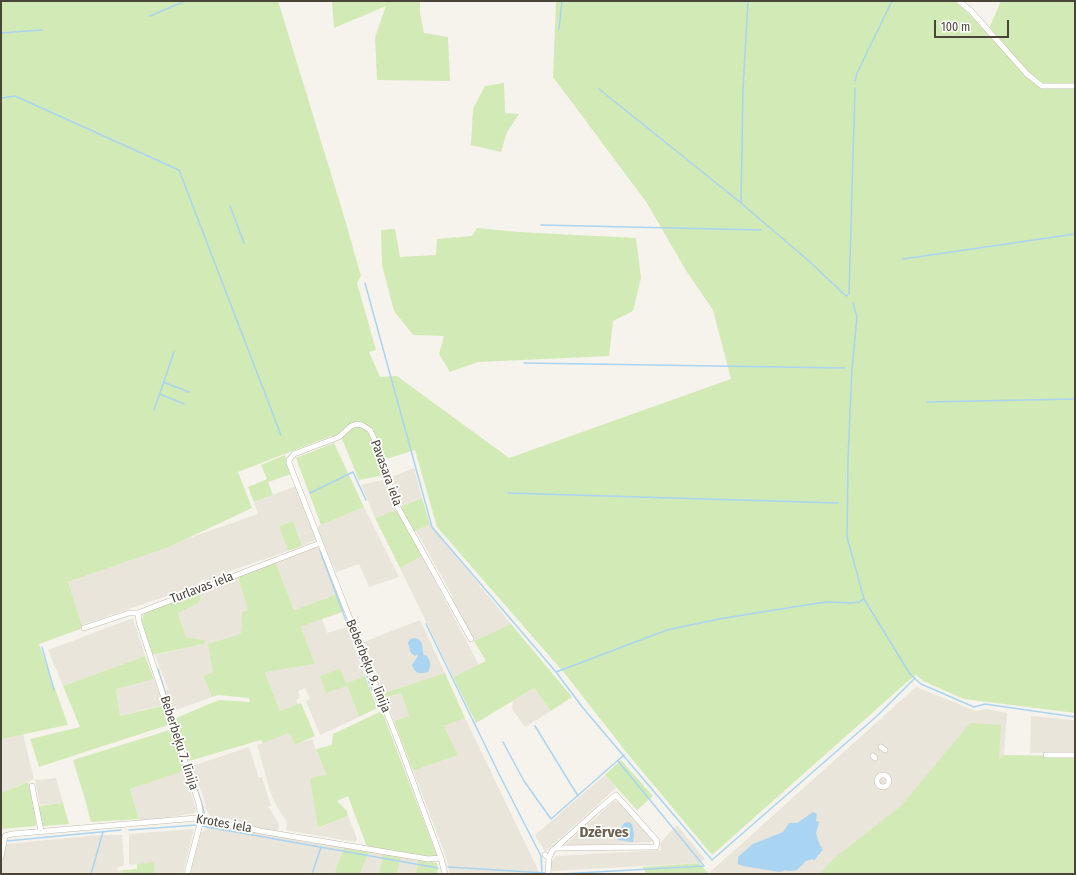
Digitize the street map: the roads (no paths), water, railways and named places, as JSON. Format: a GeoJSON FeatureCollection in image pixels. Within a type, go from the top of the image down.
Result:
{"type":"FeatureCollection","features":[{"type":"Feature","properties":{"kind":"street"},"geometry":{"type":"LineString","coordinates":[[958,1],[971,11],[1027,74],[1036,82],[1042,86],[1075,86]]}},
{"type":"Feature","properties":{"kind":"street","name":"Pavasara iela"},"geometry":{"type":"LineString","coordinates":[[290,459],[294,454],[339,437],[351,426],[357,424],[366,426],[370,430],[378,447],[396,504],[471,639]]}},
{"type":"Feature","properties":{"kind":"street","name":"Beberbeķu 9. līnija"},"geometry":{"type":"LineString","coordinates":[[290,459],[289,464],[401,749],[441,858],[444,874]]}},
{"type":"Feature","properties":{"kind":"street","name":"Turlavas iela"},"geometry":{"type":"LineString","coordinates":[[84,628],[129,613],[138,613],[320,544]]}},
{"type":"Feature","properties":{"kind":"street","name":"Beberbeķu 7. līnija"},"geometry":{"type":"LineString","coordinates":[[138,613],[139,622],[199,804],[201,820],[187,874]]}},
{"type":"Feature","properties":{"kind":"street"},"geometry":{"type":"LineString","coordinates":[[1046,755],[1075,755]]}},
{"type":"Feature","properties":{"kind":"street"},"geometry":{"type":"LineString","coordinates":[[32,786],[41,831]]}},
{"type":"Feature","properties":{"kind":"street"},"geometry":{"type":"LineString","coordinates":[[548,874],[547,856],[616,795],[657,840],[656,847],[554,850]]}},
{"type":"Feature","properties":{"kind":"street","name":"Krotes iela"},"geometry":{"type":"LineString","coordinates":[[3,836],[41,831],[196,818],[428,859],[441,858]]}},
{"type":"Feature","properties":{"kind":"street"},"geometry":{"type":"LineString","coordinates":[[1,857],[3,836]]}},
{"type":"Feature","properties":{"kind":"water"},"geometry":{"type":"Polygon","coordinates":[[[415,638],[420,641],[424,655],[427,656],[430,662],[428,672],[418,673],[412,665],[418,656],[417,654],[415,656],[411,653],[408,643],[410,639],[415,638]]]}},
{"type":"Feature","properties":{"kind":"water"},"geometry":{"type":"Polygon","coordinates":[[[813,812],[817,814],[816,821],[819,822],[816,833],[823,849],[814,861],[813,859],[806,861],[797,870],[785,870],[780,872],[738,864],[738,857],[753,844],[783,832],[789,823],[797,823],[813,812]]]}},
{"type":"Feature","properties":{"kind":"water"},"geometry":{"type":"Polygon","coordinates":[[[629,822],[632,824],[634,835],[633,842],[618,840],[617,835],[624,823],[629,822]]]}},
{"type":"Feature","properties":{"kind":"waterway"},"geometry":{"type":"LineString","coordinates":[[150,16],[185,1]]}},
{"type":"Feature","properties":{"kind":"waterway"},"geometry":{"type":"LineString","coordinates":[[559,29],[562,1]]}},
{"type":"Feature","properties":{"kind":"waterway"},"geometry":{"type":"LineString","coordinates":[[741,203],[743,89],[748,1]]}},
{"type":"Feature","properties":{"kind":"waterway"},"geometry":{"type":"LineString","coordinates":[[855,81],[857,73],[892,1]]}},
{"type":"Feature","properties":{"kind":"waterway"},"geometry":{"type":"LineString","coordinates":[[1,33],[42,30]]}},
{"type":"Feature","properties":{"kind":"waterway"},"geometry":{"type":"LineString","coordinates":[[599,89],[741,203],[810,262],[846,296],[849,294],[855,88]]}},
{"type":"Feature","properties":{"kind":"waterway"},"geometry":{"type":"LineString","coordinates":[[1,98],[15,96],[179,170],[281,435]]}},
{"type":"Feature","properties":{"kind":"waterway"},"geometry":{"type":"LineString","coordinates":[[230,206],[244,243]]}},
{"type":"Feature","properties":{"kind":"waterway"},"geometry":{"type":"LineString","coordinates":[[541,225],[761,230]]}},
{"type":"Feature","properties":{"kind":"waterway"},"geometry":{"type":"LineString","coordinates":[[903,259],[1075,234]]}},
{"type":"Feature","properties":{"kind":"waterway"},"geometry":{"type":"LineString","coordinates":[[365,283],[432,527],[556,672]]}},
{"type":"Feature","properties":{"kind":"waterway"},"geometry":{"type":"LineString","coordinates":[[853,303],[857,317],[852,368],[848,460],[847,537],[864,599],[910,674],[921,684],[974,707],[985,704],[1075,717]]}},
{"type":"Feature","properties":{"kind":"waterway"},"geometry":{"type":"LineString","coordinates":[[154,410],[174,352]]}},
{"type":"Feature","properties":{"kind":"waterway"},"geometry":{"type":"LineString","coordinates":[[524,363],[845,368]]}},
{"type":"Feature","properties":{"kind":"waterway"},"geometry":{"type":"LineString","coordinates":[[163,382],[189,392]]}},
{"type":"Feature","properties":{"kind":"waterway"},"geometry":{"type":"LineString","coordinates":[[160,394],[184,404]]}},
{"type":"Feature","properties":{"kind":"waterway"},"geometry":{"type":"LineString","coordinates":[[927,402],[1075,399]]}},
{"type":"Feature","properties":{"kind":"waterway"},"geometry":{"type":"LineString","coordinates":[[310,493],[353,472],[366,500]]}},
{"type":"Feature","properties":{"kind":"waterway"},"geometry":{"type":"LineString","coordinates":[[508,493],[838,503]]}},
{"type":"Feature","properties":{"kind":"waterway"},"geometry":{"type":"LineString","coordinates":[[320,551],[372,690]]}},
{"type":"Feature","properties":{"kind":"waterway"},"geometry":{"type":"LineString","coordinates":[[864,599],[859,602],[852,603],[826,602],[793,607],[719,619],[667,630],[556,672],[583,708],[712,860],[877,716],[915,678]]}},
{"type":"Feature","properties":{"kind":"waterway"},"geometry":{"type":"LineString","coordinates":[[426,624],[500,776],[541,856],[542,873]]}},
{"type":"Feature","properties":{"kind":"waterway"},"geometry":{"type":"LineString","coordinates":[[42,647],[54,690]]}},
{"type":"Feature","properties":{"kind":"waterway"},"geometry":{"type":"LineString","coordinates":[[158,669],[172,714]]}},
{"type":"Feature","properties":{"kind":"waterway"},"geometry":{"type":"LineString","coordinates":[[375,697],[377,702]]}},
{"type":"Feature","properties":{"kind":"waterway"},"geometry":{"type":"LineString","coordinates":[[174,720],[186,756]]}},
{"type":"Feature","properties":{"kind":"waterway"},"geometry":{"type":"LineString","coordinates":[[535,726],[578,796]]}},
{"type":"Feature","properties":{"kind":"waterway"},"geometry":{"type":"LineString","coordinates":[[503,742],[524,781],[551,819],[624,755]]}},
{"type":"Feature","properties":{"kind":"waterway"},"geometry":{"type":"LineString","coordinates":[[618,761],[704,866]]}},
{"type":"Feature","properties":{"kind":"waterway"},"geometry":{"type":"LineString","coordinates":[[190,769],[205,817]]}},
{"type":"Feature","properties":{"kind":"waterway"},"geometry":{"type":"LineString","coordinates":[[129,830],[196,825]]}},
{"type":"Feature","properties":{"kind":"waterway"},"geometry":{"type":"LineString","coordinates":[[202,826],[438,868]]}},
{"type":"Feature","properties":{"kind":"waterway"},"geometry":{"type":"LineString","coordinates":[[7,841],[121,830]]}},
{"type":"Feature","properties":{"kind":"waterway"},"geometry":{"type":"LineString","coordinates":[[91,874],[103,832]]}},
{"type":"Feature","properties":{"kind":"waterway"},"geometry":{"type":"LineString","coordinates":[[312,874],[321,847]]}},
{"type":"Feature","properties":{"kind":"waterway"},"geometry":{"type":"LineString","coordinates":[[560,874],[704,866]]}},
{"type":"Feature","properties":{"kind":"waterway"},"geometry":{"type":"LineString","coordinates":[[448,867],[546,873]]}},
{"type":"Feature","properties":{"kind":"district","name":"Dzērves"},"geometry":{"type":"Point","coordinates":[604,833]}}]}
